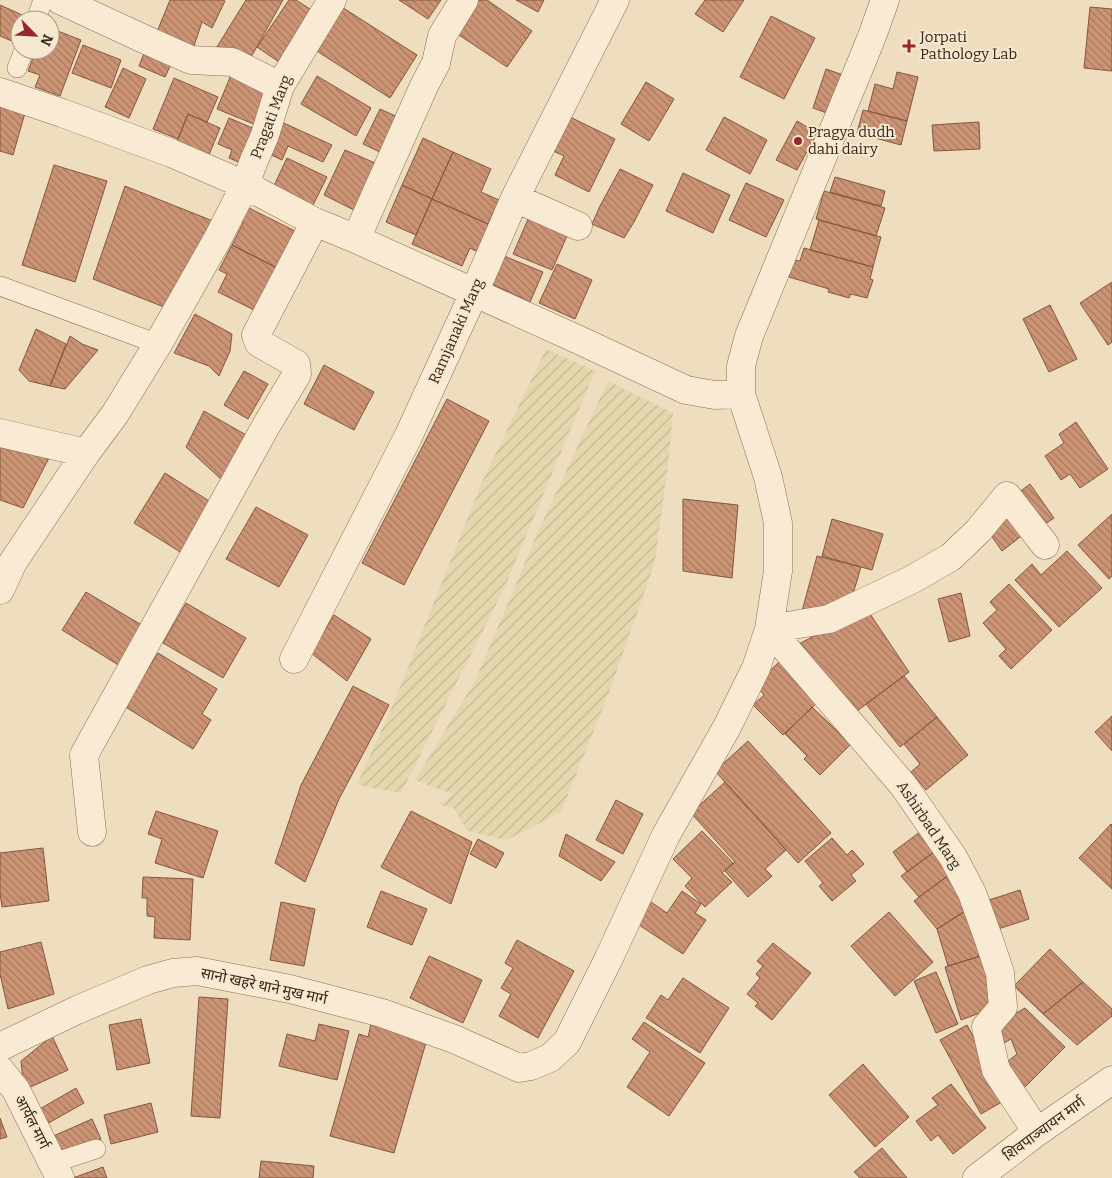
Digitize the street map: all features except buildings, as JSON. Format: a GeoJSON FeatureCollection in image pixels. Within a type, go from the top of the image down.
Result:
{"type":"FeatureCollection","features":[{"type":"Feature","properties":{"kind":"street"},"geometry":{"type":"LineString","coordinates":[[60,0],[192,60],[232,62],[280,86]]}},
{"type":"Feature","properties":{"kind":"street","name":"Pragati Marg"},"geometry":{"type":"LineString","coordinates":[[0,590],[6,560],[115,414],[158,344],[216,240],[244,185],[265,135],[280,86],[332,0]]}},
{"type":"Feature","properties":{"kind":"street"},"geometry":{"type":"LineString","coordinates":[[356,239],[436,63],[442,36],[464,0]]}},
{"type":"Feature","properties":{"kind":"street","name":"Ramjanaki Marg"},"geometry":{"type":"LineString","coordinates":[[294,659],[408,437],[515,198],[615,0]]}},
{"type":"Feature","properties":{"kind":"street"},"geometry":{"type":"LineString","coordinates":[[886,0],[749,336],[741,366],[741,394],[768,477],[778,523],[778,571],[769,629],[829,619],[911,580],[952,557],[978,532],[1007,496],[1045,545]]}},
{"type":"Feature","properties":{"kind":"street"},"geometry":{"type":"LineString","coordinates":[[0,92],[171,153],[244,185],[315,222],[686,390],[715,395],[741,394]]}},
{"type":"Feature","properties":{"kind":"street"},"geometry":{"type":"LineString","coordinates":[[515,198],[578,226]]}},
{"type":"Feature","properties":{"kind":"street"},"geometry":{"type":"LineString","coordinates":[[92,832],[84,755],[146,640],[297,374],[296,364],[259,343],[256,335],[315,222]]}},
{"type":"Feature","properties":{"kind":"street"},"geometry":{"type":"LineString","coordinates":[[0,433],[86,453]]}},
{"type":"Feature","properties":{"kind":"street","name":"सानो खहरे थाने मुख मार्ग"},"geometry":{"type":"LineString","coordinates":[[0,1047],[77,1010],[148,980],[174,973],[197,971],[290,988],[382,1013],[454,1039],[519,1068],[531,1066],[550,1058],[567,1042],[666,835],[731,719],[756,668],[769,629]]}},
{"type":"Feature","properties":{"kind":"street","name":"Ashirbad Marg"},"geometry":{"type":"LineString","coordinates":[[769,629],[903,785],[953,857],[972,893],[1000,973],[1004,1007],[986,1027],[996,1070],[1037,1132]]}},
{"type":"Feature","properties":{"kind":"street","name":"आर्यल मार्ग"},"geometry":{"type":"LineString","coordinates":[[0,1070],[16,1090],[56,1170]]}},
{"type":"Feature","properties":{"kind":"street","name":"शिवपाञ्चायन मार्ग"},"geometry":{"type":"LineString","coordinates":[[977,1178],[1037,1132],[1112,1080]]}},
{"type":"Feature","properties":{"kind":"lane"},"geometry":{"type":"LineString","coordinates":[[16,68],[20,60]]}},
{"type":"Feature","properties":{"kind":"lane"},"geometry":{"type":"LineString","coordinates":[[0,286],[158,344]]}},
{"type":"Feature","properties":{"kind":"lane"},"geometry":{"type":"LineString","coordinates":[[56,1170],[96,1149]]}},
{"type":"Feature","properties":{"kind":"shaded area"},"geometry":{"type":"Polygon","coordinates":[[[546,349],[595,371],[504,589],[401,793],[357,785],[397,695],[482,482],[546,349]]]}},
{"type":"Feature","properties":{"kind":"shaded area"},"geometry":{"type":"Polygon","coordinates":[[[608,381],[673,413],[655,562],[609,693],[561,812],[507,840],[467,831],[453,807],[440,805],[452,794],[415,780],[475,681],[540,527],[608,381]]]}},
{"type":"Feature","properties":{"kind":"place","name":"Jorpati Pathology Lab"},"geometry":{"type":"Point","coordinates":[909,46]}},
{"type":"Feature","properties":{"kind":"place","name":"Pragya dudh dahi dairy"},"geometry":{"type":"Point","coordinates":[798,141]}}]}
